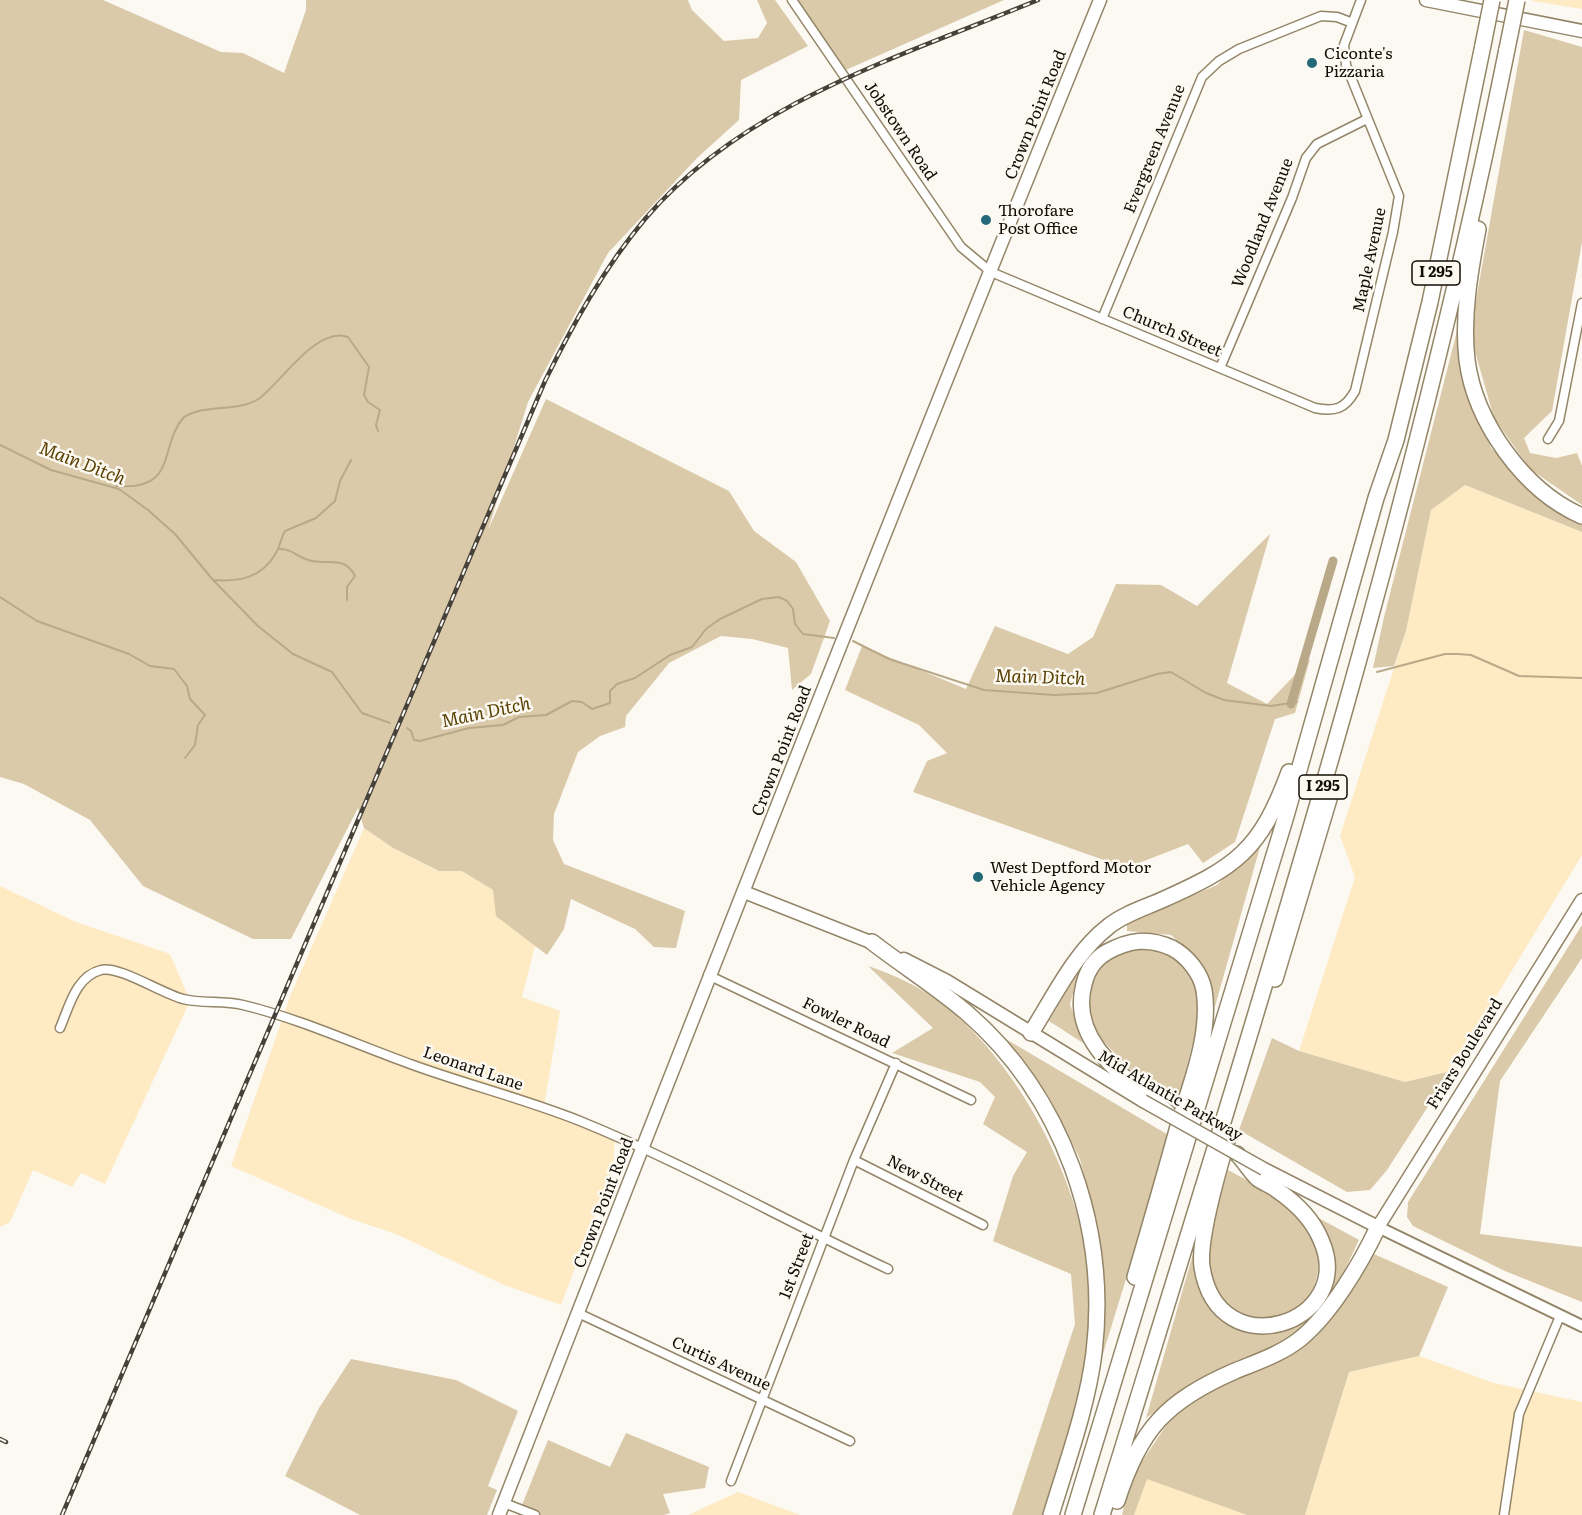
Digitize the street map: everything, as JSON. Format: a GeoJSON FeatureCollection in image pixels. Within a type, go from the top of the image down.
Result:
{"type":"FeatureCollection","features":[{"type":"Feature","properties":{"kind":"highway","name":"I 295"},"geometry":{"type":"LineString","coordinates":[[1073,1515],[1286,816],[1376,498],[1396,440],[1413,377],[1492,0]]}},
{"type":"Feature","properties":{"kind":"highway","name":"I 295"},"geometry":{"type":"LineString","coordinates":[[1102,1515],[1350,695],[1418,441],[1490,135],[1517,0]]}},
{"type":"Feature","properties":{"kind":"highway"},"geometry":{"type":"LineString","coordinates":[[1490,135],[1489,174],[1472,263],[1467,310],[1467,362],[1477,397],[1494,434],[1520,469],[1548,494],[1582,516]]}},
{"type":"Feature","properties":{"kind":"highway"},"geometry":{"type":"LineString","coordinates":[[1031,1033],[1084,949],[1110,925],[1213,878],[1244,853],[1263,828],[1281,794],[1292,763],[1352,552],[1376,498]]}},
{"type":"Feature","properties":{"kind":"highway"},"geometry":{"type":"LineString","coordinates":[[1237,1154],[1310,1218],[1322,1241],[1327,1264],[1322,1287],[1309,1308],[1289,1322],[1265,1328],[1248,1325],[1234,1318],[1214,1301],[1208,1291],[1202,1265],[1204,1240],[1219,1169],[1350,728],[1350,695]]}},
{"type":"Feature","properties":{"kind":"highway"},"geometry":{"type":"LineString","coordinates":[[1064,1515],[1197,1061],[1204,1018],[1204,988],[1192,964],[1178,951],[1160,943],[1139,940],[1121,944],[1100,956],[1087,974],[1080,998],[1082,1022],[1092,1042],[1107,1061],[1144,1098],[1177,1120]]}},
{"type":"Feature","properties":{"kind":"highway"},"geometry":{"type":"LineString","coordinates":[[872,942],[967,1013],[1013,1062],[1030,1084],[1050,1118],[1066,1149],[1081,1193],[1095,1265],[1097,1299],[1094,1353],[1082,1411],[1051,1515]]}},
{"type":"Feature","properties":{"kind":"highway"},"geometry":{"type":"LineString","coordinates":[[1113,1515],[1123,1482],[1142,1442],[1165,1412],[1189,1393],[1271,1356],[1299,1340],[1326,1311],[1369,1245],[1378,1227]]}},
{"type":"Feature","properties":{"kind":"main road","name":"Crown Point Road"},"geometry":{"type":"LineString","coordinates":[[499,1515],[643,1148],[708,975],[744,892],[1100,0]]}},
{"type":"Feature","properties":{"kind":"main road"},"geometry":{"type":"LineString","coordinates":[[1426,0],[1582,31]]}},
{"type":"Feature","properties":{"kind":"main road","name":"Mid Atlantic Parkway"},"geometry":{"type":"LineString","coordinates":[[744,892],[872,942],[947,981],[1031,1033],[1144,1098]]}},
{"type":"Feature","properties":{"kind":"main road","name":"Friars Boulevard"},"geometry":{"type":"LineString","coordinates":[[1378,1227],[1582,900]]}},
{"type":"Feature","properties":{"kind":"main road","name":"Mid Atlantic Parkway"},"geometry":{"type":"LineString","coordinates":[[1177,1120],[1237,1154]]}},
{"type":"Feature","properties":{"kind":"main road"},"geometry":{"type":"LineString","coordinates":[[1261,1174],[1378,1227]]}},
{"type":"Feature","properties":{"kind":"street","name":"Jobstown Road"},"geometry":{"type":"LineString","coordinates":[[792,0],[961,247],[991,272]]}},
{"type":"Feature","properties":{"kind":"street","name":"Maple Avenue"},"geometry":{"type":"LineString","coordinates":[[1342,408],[1355,391],[1399,196],[1346,65],[1344,45],[1350,22],[1360,0]]}},
{"type":"Feature","properties":{"kind":"street","name":"Evergreen Avenue"},"geometry":{"type":"LineString","coordinates":[[1102,319],[1202,77],[1219,61],[1239,49],[1321,16],[1337,17],[1350,22]]}},
{"type":"Feature","properties":{"kind":"street","name":"Woodland Avenue"},"geometry":{"type":"LineString","coordinates":[[1220,368],[1292,198],[1305,158],[1317,144],[1368,119]]}},
{"type":"Feature","properties":{"kind":"street","name":"Church Street"},"geometry":{"type":"LineString","coordinates":[[991,272],[1315,408],[1329,411],[1342,408]]}},
{"type":"Feature","properties":{"kind":"street"},"geometry":{"type":"LineString","coordinates":[[1548,439],[1559,421],[1582,303]]}},
{"type":"Feature","properties":{"kind":"street","name":"Leonard Lane"},"geometry":{"type":"LineString","coordinates":[[60,1028],[81,982],[89,975],[104,969],[187,1000],[240,1004],[275,1014],[414,1066],[577,1120],[643,1148],[888,1269]]}},
{"type":"Feature","properties":{"kind":"street","name":"Fowler Road"},"geometry":{"type":"LineString","coordinates":[[708,975],[971,1100]]}},
{"type":"Feature","properties":{"kind":"street","name":"1st Street"},"geometry":{"type":"LineString","coordinates":[[731,1480],[854,1160],[896,1063]]}},
{"type":"Feature","properties":{"kind":"street","name":"New Street"},"geometry":{"type":"LineString","coordinates":[[854,1160],[983,1225]]}},
{"type":"Feature","properties":{"kind":"street"},"geometry":{"type":"LineString","coordinates":[[1378,1227],[1582,1326]]}},
{"type":"Feature","properties":{"kind":"street","name":"Curtis Avenue"},"geometry":{"type":"LineString","coordinates":[[578,1312],[850,1441]]}},
{"type":"Feature","properties":{"kind":"street"},"geometry":{"type":"LineString","coordinates":[[1504,1515],[1519,1414],[1560,1316]]}},
{"type":"Feature","properties":{"kind":"street"},"geometry":{"type":"LineString","coordinates":[[504,1503],[535,1515]]}},
{"type":"Feature","properties":{"kind":"shaded area"},"geometry":{"type":"Polygon","coordinates":[[[0,0],[103,0],[221,52],[243,53],[284,73],[306,10],[306,0],[688,0],[692,10],[724,41],[758,38],[767,23],[757,0],[775,0],[808,46],[741,80],[739,120],[697,158],[608,253],[528,402],[488,530],[546,399],[729,491],[754,531],[796,562],[830,621],[811,674],[792,690],[788,648],[752,639],[721,636],[669,663],[626,716],[625,727],[600,736],[578,752],[554,814],[553,840],[564,864],[685,911],[676,948],[654,947],[635,929],[571,899],[564,929],[547,955],[496,916],[493,890],[462,871],[439,871],[393,848],[364,828],[358,808],[291,939],[253,939],[143,886],[90,820],[24,784],[0,777],[0,0]]]}},
{"type":"Feature","properties":{"kind":"shaded area"},"geometry":{"type":"Polygon","coordinates":[[[788,0],[1004,0],[839,73],[788,0]]]}},
{"type":"Feature","properties":{"kind":"shaded area"},"geometry":{"type":"Polygon","coordinates":[[[1532,0],[1582,0],[1582,9],[1532,1],[1532,0]]]}},
{"type":"Feature","properties":{"kind":"shaded area"},"geometry":{"type":"Polygon","coordinates":[[[1524,30],[1582,47],[1582,242],[1552,411],[1524,438],[1530,453],[1556,458],[1577,453],[1582,466],[1582,505],[1530,469],[1494,418],[1470,334],[1524,30]]]}},
{"type":"Feature","properties":{"kind":"shaded area"},"geometry":{"type":"Polygon","coordinates":[[[1458,327],[1463,380],[1491,448],[1561,513],[1582,522],[1582,532],[1465,485],[1431,510],[1406,631],[1394,666],[1373,668],[1384,617],[1458,327]]]}},
{"type":"Feature","properties":{"kind":"shaded area"},"geometry":{"type":"Polygon","coordinates":[[[1465,485],[1582,532],[1582,855],[1451,1071],[1405,1082],[1299,1051],[1355,877],[1340,836],[1406,631],[1431,510],[1465,485]]]}},
{"type":"Feature","properties":{"kind":"shaded area"},"geometry":{"type":"Polygon","coordinates":[[[1270,534],[1227,683],[1267,704],[1310,659],[1295,713],[1275,719],[1235,842],[1203,863],[1188,844],[1126,868],[913,792],[927,761],[947,753],[919,725],[845,690],[862,646],[966,689],[995,626],[1068,654],[1093,637],[1116,584],[1161,585],[1197,606],[1270,534]]]}},
{"type":"Feature","properties":{"kind":"shaded area"},"geometry":{"type":"Polygon","coordinates":[[[364,828],[393,848],[438,871],[462,871],[493,890],[536,943],[522,997],[560,1011],[543,1112],[615,1136],[613,1169],[561,1305],[504,1285],[396,1234],[351,1219],[231,1166],[291,994],[364,828]]]}},
{"type":"Feature","properties":{"kind":"shaded area"},"geometry":{"type":"Polygon","coordinates":[[[1262,840],[1214,1010],[1195,957],[1171,935],[1127,931],[1127,923],[1217,885],[1262,840]]]}},
{"type":"Feature","properties":{"kind":"shaded area"},"geometry":{"type":"Polygon","coordinates":[[[0,886],[76,922],[170,954],[190,1001],[105,1184],[81,1173],[72,1187],[33,1170],[10,1222],[0,1227],[0,886]]]}},
{"type":"Feature","properties":{"kind":"shaded area"},"geometry":{"type":"Polygon","coordinates":[[[1582,925],[1582,958],[1500,1081],[1480,1234],[1582,1247],[1582,1302],[1505,1271],[1413,1226],[1407,1217],[1408,1202],[1582,925]]]}},
{"type":"Feature","properties":{"kind":"shaded area"},"geometry":{"type":"Polygon","coordinates":[[[1139,945],[1164,947],[1186,968],[1197,989],[1200,1015],[1179,1096],[1133,1072],[1098,1036],[1085,1006],[1095,969],[1114,954],[1139,945]]]}},
{"type":"Feature","properties":{"kind":"shaded area"},"geometry":{"type":"Polygon","coordinates":[[[1081,964],[1070,1004],[1083,1043],[1049,1021],[1081,964]]]}},
{"type":"Feature","properties":{"kind":"shaded area"},"geometry":{"type":"Polygon","coordinates":[[[868,966],[906,982],[941,1003],[971,1029],[999,1061],[1047,1137],[1065,1179],[1079,1221],[1088,1263],[1091,1303],[1087,1357],[1075,1410],[1044,1515],[1012,1515],[1075,1324],[1071,1274],[993,1241],[1013,1176],[1027,1152],[983,1124],[995,1097],[980,1082],[892,1053],[933,1028],[868,966]]]}},
{"type":"Feature","properties":{"kind":"shaded area"},"geometry":{"type":"Polygon","coordinates":[[[994,1032],[1170,1136],[1098,1370],[1105,1300],[1095,1219],[1080,1159],[1048,1095],[994,1032]]]}},
{"type":"Feature","properties":{"kind":"shaded area"},"geometry":{"type":"Polygon","coordinates":[[[1272,1038],[1299,1051],[1405,1082],[1451,1071],[1387,1170],[1370,1190],[1347,1192],[1239,1130],[1272,1038]]]}},
{"type":"Feature","properties":{"kind":"shaded area"},"geometry":{"type":"Polygon","coordinates":[[[1228,1170],[1288,1204],[1304,1220],[1315,1241],[1318,1266],[1313,1289],[1296,1310],[1270,1323],[1239,1314],[1215,1294],[1208,1254],[1209,1231],[1228,1170]]]}},
{"type":"Feature","properties":{"kind":"shaded area"},"geometry":{"type":"Polygon","coordinates":[[[1315,1216],[1359,1240],[1340,1280],[1315,1318],[1275,1347],[1207,1377],[1146,1418],[1195,1247],[1199,1283],[1211,1308],[1228,1324],[1254,1332],[1285,1331],[1309,1316],[1333,1285],[1333,1248],[1315,1216]]]}},
{"type":"Feature","properties":{"kind":"shaded area"},"geometry":{"type":"Polygon","coordinates":[[[1374,1254],[1448,1287],[1419,1356],[1349,1372],[1305,1515],[1247,1515],[1147,1479],[1134,1515],[1122,1515],[1131,1478],[1169,1421],[1194,1399],[1316,1337],[1374,1254]]]}},
{"type":"Feature","properties":{"kind":"shaded area"},"geometry":{"type":"Polygon","coordinates":[[[1419,1356],[1494,1383],[1582,1402],[1582,1515],[1305,1515],[1349,1372],[1419,1356]]]}},
{"type":"Feature","properties":{"kind":"shaded area"},"geometry":{"type":"Polygon","coordinates":[[[351,1359],[456,1380],[518,1411],[488,1486],[497,1490],[487,1515],[360,1515],[285,1476],[319,1408],[351,1359]]]}},
{"type":"Feature","properties":{"kind":"shaded area"},"geometry":{"type":"Polygon","coordinates":[[[626,1433],[709,1467],[705,1488],[663,1494],[670,1513],[664,1515],[518,1515],[548,1440],[610,1467],[626,1433]]]}},
{"type":"Feature","properties":{"kind":"shaded area"},"geometry":{"type":"Polygon","coordinates":[[[1147,1478],[1247,1515],[1134,1515],[1147,1478]]]}},
{"type":"Feature","properties":{"kind":"shaded area"},"geometry":{"type":"Polygon","coordinates":[[[738,1492],[800,1515],[688,1515],[738,1492]]]}},
{"type":"Feature","properties":{"kind":"waterway"},"geometry":{"type":"LineString","coordinates":[[116,486],[136,486],[150,481],[158,474],[164,464],[176,428],[184,417],[202,410],[251,403],[269,390],[313,347],[325,339],[336,336],[348,337],[369,367],[364,395],[368,402],[380,410],[376,425],[378,431]]}},
{"type":"Feature","properties":{"kind":"waterway","name":"Main Ditch"},"geometry":{"type":"LineString","coordinates":[[0,445],[51,470],[119,489],[175,534],[213,580],[258,626],[293,654],[332,672],[362,713],[390,723]]}},
{"type":"Feature","properties":{"kind":"waterway"},"geometry":{"type":"LineString","coordinates":[[213,580],[241,579],[264,568],[276,553],[285,531],[316,518],[335,501],[340,481],[351,460]]}},
{"type":"Feature","properties":{"kind":"waterway"},"geometry":{"type":"LineString","coordinates":[[278,549],[287,550],[315,562],[334,562],[346,565],[355,576],[347,587],[347,600]]}},
{"type":"Feature","properties":{"kind":"waterway"},"geometry":{"type":"LineString","coordinates":[[1291,704],[1333,561]]}},
{"type":"Feature","properties":{"kind":"waterway"},"geometry":{"type":"LineString","coordinates":[[0,597],[37,621],[129,654],[150,666],[174,669],[187,686],[190,699],[205,715],[198,725],[195,745],[185,758]]}},
{"type":"Feature","properties":{"kind":"waterway","name":"Main Ditch"},"geometry":{"type":"LineString","coordinates":[[407,728],[411,731],[414,740],[420,741],[469,728],[503,725],[519,717],[546,715],[572,701],[582,702],[592,709],[610,703],[610,691],[617,684],[635,678],[670,655],[692,647],[706,629],[720,619],[762,599],[779,597],[787,601],[793,609],[795,624],[803,634],[834,638]]}},
{"type":"Feature","properties":{"kind":"waterway","name":"Main Ditch"},"geometry":{"type":"LineString","coordinates":[[853,641],[889,659],[984,690],[1054,695],[1097,693],[1157,674],[1171,672],[1206,693],[1224,700],[1271,706],[1297,702]]}},
{"type":"Feature","properties":{"kind":"waterway","name":"Main Ditch"},"geometry":{"type":"LineString","coordinates":[[1377,672],[1445,654],[1458,654],[1471,655],[1519,676],[1582,678]]}},
{"type":"Feature","properties":{"kind":"railway"},"geometry":{"type":"LineString","coordinates":[[62,1515],[545,381],[578,318],[603,277],[645,219],[685,179],[729,144],[777,113],[880,63],[1038,0]]}},
{"type":"Feature","properties":{"kind":"railway"},"geometry":{"type":"LineString","coordinates":[[0,1439],[6,1442]]}},
{"type":"Feature","properties":{"kind":"place","name":"Ciconte's Pizzaria"},"geometry":{"type":"Point","coordinates":[1312,63]}},
{"type":"Feature","properties":{"kind":"place","name":"Thorofare Post Office"},"geometry":{"type":"Point","coordinates":[986,220]}},
{"type":"Feature","properties":{"kind":"place","name":"West Deptford Motor Vehicle Agency"},"geometry":{"type":"Point","coordinates":[978,877]}}]}
